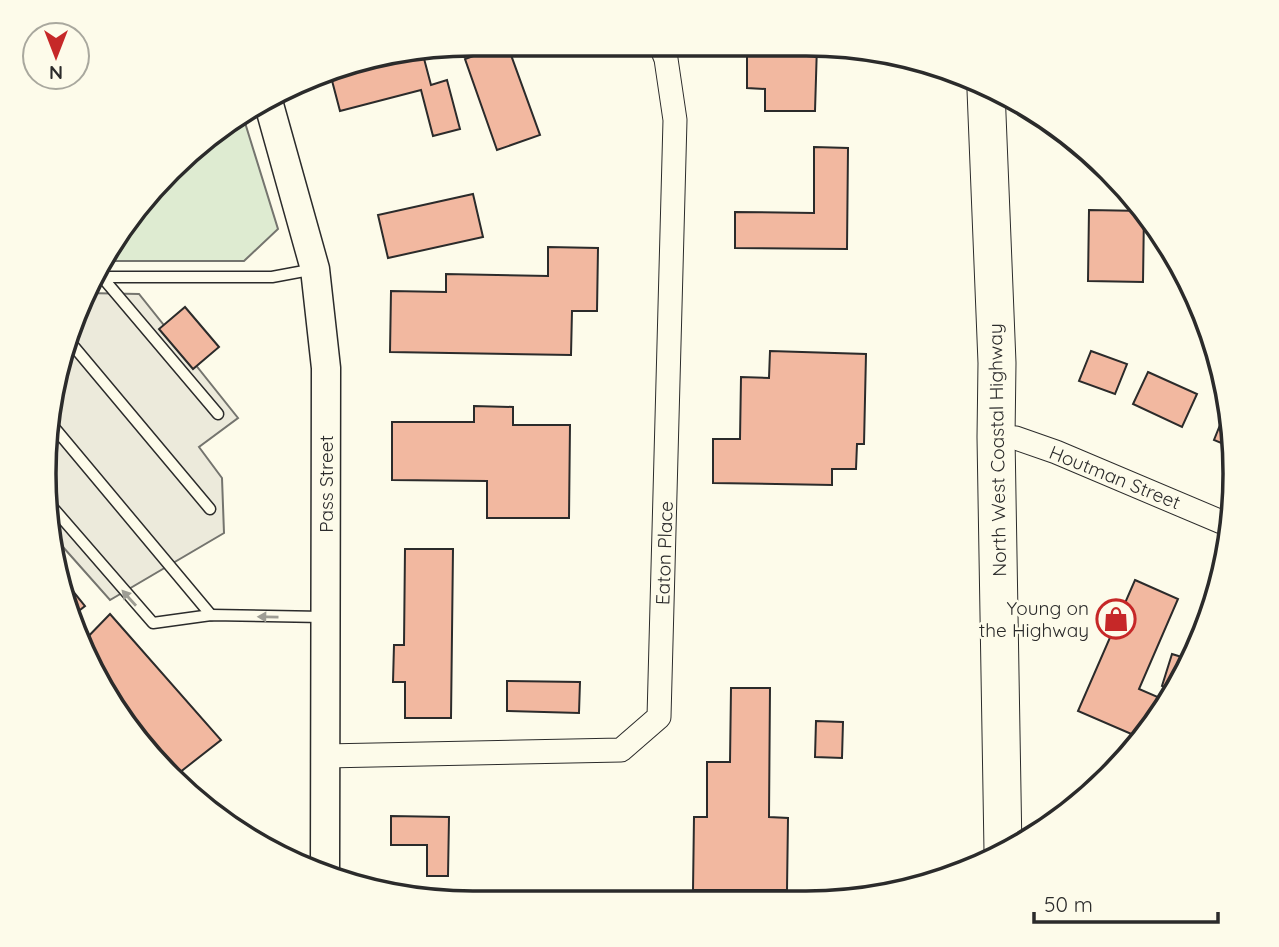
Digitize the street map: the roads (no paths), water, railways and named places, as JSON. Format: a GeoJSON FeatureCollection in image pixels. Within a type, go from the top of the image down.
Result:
{"type":"FeatureCollection","features":[{"type":"Feature","properties":{"kind":"highway","name":"North West Coastal Highway"},"geometry":{"type":"LineString","coordinates":[[986,97],[997,363],[1006,438],[1005,840]]}},
{"type":"Feature","properties":{"kind":"highway","name":"North West Coastal Highway"},"geometry":{"type":"LineString","coordinates":[[1006,438],[1017,367],[1010,110]]}},
{"type":"Feature","properties":{"kind":"street","name":"Eaton Place"},"geometry":{"type":"LineString","coordinates":[[325,756],[621,750],[659,717],[675,120],[665,56]]}},
{"type":"Feature","properties":{"kind":"street","name":"Pass Street"},"geometry":{"type":"LineString","coordinates":[[270,109],[315,269],[326,368],[325,863]]}},
{"type":"Feature","properties":{"kind":"street","name":"Houtman Street"},"geometry":{"type":"LineString","coordinates":[[1006,438],[1056,452],[1220,521]]}},
{"type":"Feature","properties":{"kind":"lane"},"geometry":{"type":"LineString","coordinates":[[106,277],[272,277],[315,269]]}},
{"type":"Feature","properties":{"kind":"lane"},"geometry":{"type":"LineString","coordinates":[[102,283],[218,414]]}},
{"type":"Feature","properties":{"kind":"lane"},"geometry":{"type":"LineString","coordinates":[[75,348],[210,509]]}},
{"type":"Feature","properties":{"kind":"lane"},"geometry":{"type":"LineString","coordinates":[[58,433],[211,615]]}},
{"type":"Feature","properties":{"kind":"lane"},"geometry":{"type":"LineString","coordinates":[[59,515],[153,623],[211,615],[326,617]]}},
{"type":"Feature","properties":{"kind":"place","name":"Young on the Highway"},"geometry":{"type":"Point","coordinates":[1116,619]}}]}
